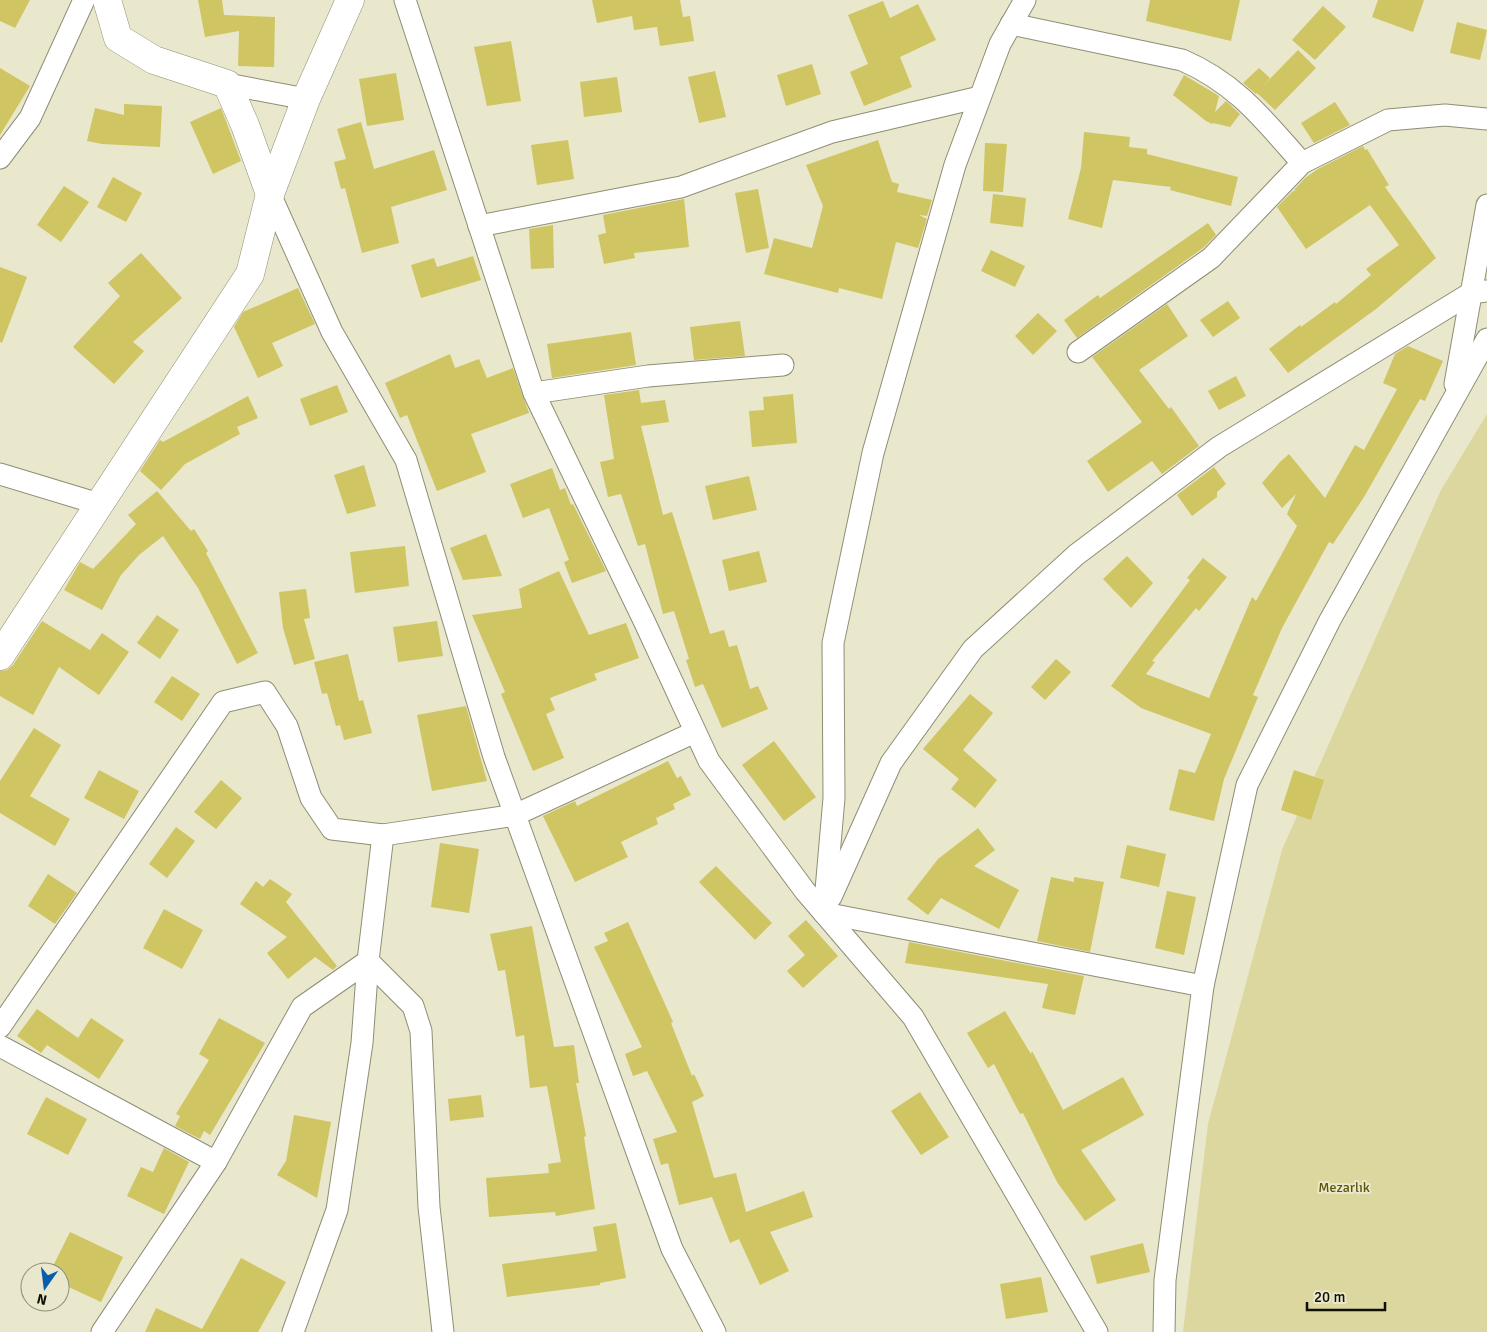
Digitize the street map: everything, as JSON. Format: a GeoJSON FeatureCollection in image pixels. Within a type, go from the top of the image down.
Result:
{"type":"FeatureCollection","features":[{"type":"Feature","properties":{"kind":"street"},"geometry":{"type":"LineString","coordinates":[[0,158],[30,118],[84,0]]}},
{"type":"Feature","properties":{"kind":"street"},"geometry":{"type":"LineString","coordinates":[[107,0],[118,38],[154,60],[227,84],[306,99]]}},
{"type":"Feature","properties":{"kind":"street"},"geometry":{"type":"LineString","coordinates":[[0,656],[250,274],[270,194],[306,99],[350,0]]}},
{"type":"Feature","properties":{"kind":"street"},"geometry":{"type":"LineString","coordinates":[[405,0],[534,393],[708,761],[824,913],[913,1017],[1097,1332]]}},
{"type":"Feature","properties":{"kind":"street"},"geometry":{"type":"LineString","coordinates":[[824,913],[834,798],[833,643],[873,452],[955,165],[1000,44],[1025,0]]}},
{"type":"Feature","properties":{"kind":"street"},"geometry":{"type":"LineString","coordinates":[[1011,24],[1182,60],[1208,71],[1251,105],[1302,163]]}},
{"type":"Feature","properties":{"kind":"street"},"geometry":{"type":"LineString","coordinates":[[227,84],[246,125],[270,194],[332,332],[406,460],[494,757],[672,1248],[715,1332]]}},
{"type":"Feature","properties":{"kind":"street"},"geometry":{"type":"LineString","coordinates":[[479,226],[681,187],[832,132],[980,96]]}},
{"type":"Feature","properties":{"kind":"street"},"geometry":{"type":"LineString","coordinates":[[1078,352],[1210,258],[1302,163],[1388,120],[1445,115],[1487,119]]}},
{"type":"Feature","properties":{"kind":"street"},"geometry":{"type":"LineString","coordinates":[[1452,399],[1479,292],[1487,205]]}},
{"type":"Feature","properties":{"kind":"street"},"geometry":{"type":"LineString","coordinates":[[824,913],[891,763],[973,649],[1076,555],[1219,448],[1479,292]]}},
{"type":"Feature","properties":{"kind":"street"},"geometry":{"type":"LineString","coordinates":[[1164,1332],[1165,1280],[1203,986],[1247,785],[1330,620],[1487,339]]}},
{"type":"Feature","properties":{"kind":"street"},"geometry":{"type":"LineString","coordinates":[[534,393],[648,376],[783,366]]}},
{"type":"Feature","properties":{"kind":"street"},"geometry":{"type":"LineString","coordinates":[[0,474],[99,504]]}},
{"type":"Feature","properties":{"kind":"street"},"geometry":{"type":"LineString","coordinates":[[0,1027],[223,702],[265,692],[287,726],[311,798],[332,829],[382,835],[515,815],[695,732]]}},
{"type":"Feature","properties":{"kind":"street"},"geometry":{"type":"LineString","coordinates":[[292,1332],[337,1210],[362,1043],[368,962],[382,835]]}},
{"type":"Feature","properties":{"kind":"street"},"geometry":{"type":"LineString","coordinates":[[824,913],[1203,986]]}},
{"type":"Feature","properties":{"kind":"street"},"geometry":{"type":"LineString","coordinates":[[102,1332],[216,1162],[302,1008],[368,962]]}},
{"type":"Feature","properties":{"kind":"street"},"geometry":{"type":"LineString","coordinates":[[368,962],[413,1006],[421,1031],[429,1207],[443,1332]]}},
{"type":"Feature","properties":{"kind":"street"},"geometry":{"type":"LineString","coordinates":[[0,1046],[216,1162]]}},
{"type":"Feature","properties":{"kind":"green space","name":"Mezarlık"},"geometry":{"type":"Polygon","coordinates":[[[1487,414],[1487,1332],[1183,1332],[1208,1124],[1282,850],[1441,490],[1487,414]]]}},
{"type":"Feature","properties":{"kind":"building"},"geometry":{"type":"Polygon","coordinates":[[[0,0],[30,0],[15,28],[0,21],[0,0]]]}},
{"type":"Feature","properties":{"kind":"building"},"geometry":{"type":"Polygon","coordinates":[[[198,0],[222,0],[224,15],[275,17],[274,67],[238,66],[239,31],[205,37],[198,0]]]}},
{"type":"Feature","properties":{"kind":"building"},"geometry":{"type":"Polygon","coordinates":[[[592,0],[680,0],[683,17],[690,16],[694,41],[660,46],[657,27],[634,30],[632,16],[597,23],[592,0]]]}},
{"type":"Feature","properties":{"kind":"building"},"geometry":{"type":"Polygon","coordinates":[[[1150,0],[1240,0],[1231,41],[1146,21],[1150,0]]]}},
{"type":"Feature","properties":{"kind":"building"},"geometry":{"type":"Polygon","coordinates":[[[1378,0],[1424,0],[1413,32],[1372,17],[1378,0]]]}},
{"type":"Feature","properties":{"kind":"building"},"geometry":{"type":"Polygon","coordinates":[[[883,1],[890,18],[918,4],[936,40],[900,57],[912,87],[864,106],[850,72],[868,64],[848,15],[883,1]]]}},
{"type":"Feature","properties":{"kind":"building"},"geometry":{"type":"Polygon","coordinates":[[[1323,6],[1346,27],[1315,60],[1292,40],[1323,6]]]}},
{"type":"Feature","properties":{"kind":"building"},"geometry":{"type":"Polygon","coordinates":[[[1457,22],[1487,30],[1480,60],[1450,53],[1457,22]]]}},
{"type":"Feature","properties":{"kind":"building"},"geometry":{"type":"Polygon","coordinates":[[[511,41],[521,101],[487,106],[474,47],[511,41]]]}},
{"type":"Feature","properties":{"kind":"building"},"geometry":{"type":"Polygon","coordinates":[[[1298,50],[1316,68],[1275,110],[1243,83],[1259,68],[1270,78],[1263,86],[1298,50]]]}},
{"type":"Feature","properties":{"kind":"building"},"geometry":{"type":"Polygon","coordinates":[[[812,64],[821,94],[786,106],[777,75],[812,64]]]}},
{"type":"Feature","properties":{"kind":"building"},"geometry":{"type":"Polygon","coordinates":[[[0,68],[30,86],[0,135],[0,68]]]}},
{"type":"Feature","properties":{"kind":"building"},"geometry":{"type":"Polygon","coordinates":[[[715,71],[726,117],[699,123],[688,77],[715,71]]]}},
{"type":"Feature","properties":{"kind":"building"},"geometry":{"type":"Polygon","coordinates":[[[396,73],[404,120],[367,126],[359,79],[396,73]]]}},
{"type":"Feature","properties":{"kind":"building"},"geometry":{"type":"Polygon","coordinates":[[[1184,75],[1219,96],[1215,112],[1226,101],[1240,114],[1230,127],[1206,121],[1173,95],[1184,75]]]}},
{"type":"Feature","properties":{"kind":"building"},"geometry":{"type":"Polygon","coordinates":[[[617,77],[622,112],[584,117],[580,82],[617,77]]]}},
{"type":"Feature","properties":{"kind":"building"},"geometry":{"type":"Polygon","coordinates":[[[1335,102],[1350,125],[1314,143],[1301,123],[1335,102]]]}},
{"type":"Feature","properties":{"kind":"building"},"geometry":{"type":"Polygon","coordinates":[[[124,104],[162,106],[160,147],[102,144],[87,141],[95,108],[124,115],[124,104]]]}},
{"type":"Feature","properties":{"kind":"building"},"geometry":{"type":"Polygon","coordinates":[[[221,108],[241,161],[213,174],[190,122],[221,108]]]}},
{"type":"Feature","properties":{"kind":"building"},"geometry":{"type":"Polygon","coordinates":[[[361,122],[374,169],[434,150],[447,190],[391,207],[399,243],[362,253],[345,188],[341,189],[334,162],[346,159],[337,129],[361,122]]]}},
{"type":"Feature","properties":{"kind":"building"},"geometry":{"type":"Polygon","coordinates":[[[1084,132],[1130,137],[1129,147],[1147,149],[1147,154],[1238,177],[1231,206],[1170,190],[1171,187],[1113,180],[1102,228],[1068,219],[1081,168],[1084,132]]]}},
{"type":"Feature","properties":{"kind":"building"},"geometry":{"type":"Polygon","coordinates":[[[568,140],[574,179],[537,185],[531,145],[568,140]]]}},
{"type":"Feature","properties":{"kind":"building"},"geometry":{"type":"Polygon","coordinates":[[[878,140],[892,182],[899,184],[897,192],[932,200],[927,216],[919,215],[927,219],[918,248],[896,242],[882,299],[839,288],[838,293],[764,274],[774,238],[812,248],[823,206],[806,165],[878,140]]]}},
{"type":"Feature","properties":{"kind":"building"},"geometry":{"type":"Polygon","coordinates":[[[985,143],[1007,144],[1003,192],[983,191],[985,143]]]}},
{"type":"Feature","properties":{"kind":"building"},"geometry":{"type":"Polygon","coordinates":[[[1363,146],[1365,150],[1367,149],[1389,185],[1385,187],[1436,258],[1376,309],[1288,373],[1269,349],[1300,325],[1301,327],[1335,302],[1336,304],[1371,275],[1366,269],[1399,245],[1370,205],[1306,249],[1277,207],[1293,191],[1296,191],[1294,190],[1305,178],[1318,169],[1363,146]]]}},
{"type":"Feature","properties":{"kind":"building"},"geometry":{"type":"Polygon","coordinates":[[[113,177],[142,193],[126,222],[97,207],[113,177]]]}},
{"type":"Feature","properties":{"kind":"building"},"geometry":{"type":"Polygon","coordinates":[[[64,186],[89,202],[61,242],[37,225],[64,186]]]}},
{"type":"Feature","properties":{"kind":"building"},"geometry":{"type":"Polygon","coordinates":[[[758,189],[769,248],[746,253],[735,193],[758,189]]]}},
{"type":"Feature","properties":{"kind":"building"},"geometry":{"type":"Polygon","coordinates":[[[993,194],[1026,198],[1023,227],[990,223],[993,194]]]}},
{"type":"Feature","properties":{"kind":"building"},"geometry":{"type":"Polygon","coordinates":[[[684,199],[689,247],[634,253],[635,258],[604,264],[598,235],[606,233],[603,215],[684,199]]]}},
{"type":"Feature","properties":{"kind":"building"},"geometry":{"type":"Polygon","coordinates":[[[1208,223],[1216,235],[1203,248],[1077,338],[1064,320],[1098,295],[1100,298],[1208,223]]]}},
{"type":"Feature","properties":{"kind":"building"},"geometry":{"type":"Polygon","coordinates":[[[553,225],[554,268],[531,269],[529,229],[553,225]]]}},
{"type":"Feature","properties":{"kind":"building"},"geometry":{"type":"Polygon","coordinates":[[[991,250],[1025,266],[1015,287],[981,271],[991,250]]]}},
{"type":"Feature","properties":{"kind":"building"},"geometry":{"type":"Polygon","coordinates":[[[141,253],[182,298],[133,342],[144,351],[114,384],[73,347],[120,296],[108,283],[141,253]]]}},
{"type":"Feature","properties":{"kind":"building"},"geometry":{"type":"Polygon","coordinates":[[[473,256],[481,280],[421,298],[411,265],[434,258],[437,267],[473,256]]]}},
{"type":"Feature","properties":{"kind":"building"},"geometry":{"type":"Polygon","coordinates":[[[0,267],[27,277],[2,343],[0,342],[0,267]]]}},
{"type":"Feature","properties":{"kind":"building"},"geometry":{"type":"Polygon","coordinates":[[[298,288],[315,324],[272,343],[283,366],[258,378],[234,327],[243,312],[298,288]]]}},
{"type":"Feature","properties":{"kind":"building"},"geometry":{"type":"Polygon","coordinates":[[[1228,301],[1240,318],[1213,337],[1200,320],[1228,301]]]}},
{"type":"Feature","properties":{"kind":"building"},"geometry":{"type":"Polygon","coordinates":[[[1167,304],[1188,336],[1139,370],[1169,409],[1171,407],[1199,446],[1162,474],[1152,461],[1108,492],[1087,461],[1142,422],[1092,357],[1167,304]]]}},
{"type":"Feature","properties":{"kind":"building"},"geometry":{"type":"Polygon","coordinates":[[[1038,313],[1057,331],[1033,355],[1015,336],[1038,313]]]}},
{"type":"Feature","properties":{"kind":"building"},"geometry":{"type":"Polygon","coordinates":[[[740,321],[745,356],[694,360],[690,327],[740,321]]]}},
{"type":"Feature","properties":{"kind":"building"},"geometry":{"type":"Polygon","coordinates":[[[631,332],[636,365],[552,378],[547,344],[631,332]]]}},
{"type":"Feature","properties":{"kind":"building"},"geometry":{"type":"Polygon","coordinates":[[[1408,346],[1443,361],[1425,401],[1420,399],[1364,497],[1333,544],[1329,542],[1282,628],[1253,695],[1258,697],[1224,779],[1214,821],[1169,810],[1179,769],[1195,773],[1211,734],[1141,708],[1111,686],[1190,580],[1187,578],[1203,558],[1227,577],[1199,611],[1196,608],[1152,661],[1155,662],[1146,674],[1209,698],[1252,597],[1256,601],[1297,526],[1287,514],[1296,494],[1282,508],[1262,483],[1289,454],[1325,498],[1355,445],[1364,450],[1397,389],[1383,383],[1395,354],[1408,346]]]}},
{"type":"Feature","properties":{"kind":"building"},"geometry":{"type":"Polygon","coordinates":[[[450,354],[455,368],[479,359],[487,378],[513,368],[529,413],[471,434],[486,472],[437,491],[407,415],[400,418],[385,383],[450,354]]]}},
{"type":"Feature","properties":{"kind":"building"},"geometry":{"type":"Polygon","coordinates":[[[1236,376],[1246,396],[1219,410],[1208,391],[1236,376]]]}},
{"type":"Feature","properties":{"kind":"building"},"geometry":{"type":"Polygon","coordinates":[[[337,385],[348,412],[310,426],[300,399],[337,385]]]}},
{"type":"Feature","properties":{"kind":"building"},"geometry":{"type":"Polygon","coordinates":[[[639,390],[641,403],[665,400],[669,422],[641,426],[663,515],[672,512],[710,634],[724,630],[729,647],[737,645],[750,689],[758,686],[768,709],[722,728],[703,684],[695,687],[686,660],[689,659],[674,611],[663,614],[645,544],[638,546],[621,494],[608,497],[600,462],[614,459],[604,395],[639,390]]]}},
{"type":"Feature","properties":{"kind":"building"},"geometry":{"type":"Polygon","coordinates":[[[793,394],[797,443],[752,447],[749,411],[764,410],[763,397],[793,394]]]}},
{"type":"Feature","properties":{"kind":"building"},"geometry":{"type":"Polygon","coordinates":[[[248,396],[258,418],[237,427],[240,434],[185,464],[161,490],[140,471],[160,440],[163,442],[248,396]]]}},
{"type":"Feature","properties":{"kind":"building"},"geometry":{"type":"Polygon","coordinates":[[[364,465],[376,506],[347,514],[334,475],[364,465]]]}},
{"type":"Feature","properties":{"kind":"building"},"geometry":{"type":"Polygon","coordinates":[[[1214,467],[1226,484],[1217,492],[1217,497],[1192,516],[1177,495],[1214,467]]]}},
{"type":"Feature","properties":{"kind":"building"},"geometry":{"type":"Polygon","coordinates":[[[552,468],[560,490],[565,488],[571,505],[573,504],[606,571],[572,583],[564,562],[569,560],[549,508],[523,518],[510,484],[552,468]]]}},
{"type":"Feature","properties":{"kind":"building"},"geometry":{"type":"Polygon","coordinates":[[[749,476],[757,510],[713,520],[705,486],[749,476]]]}},
{"type":"Feature","properties":{"kind":"building"},"geometry":{"type":"Polygon","coordinates":[[[157,491],[191,531],[194,529],[208,551],[206,553],[258,653],[237,664],[198,588],[163,536],[139,555],[121,575],[102,610],[64,590],[80,562],[93,569],[136,524],[128,515],[157,491]]]}},
{"type":"Feature","properties":{"kind":"building"},"geometry":{"type":"Polygon","coordinates":[[[486,534],[502,576],[463,580],[450,548],[486,534]]]}},
{"type":"Feature","properties":{"kind":"building"},"geometry":{"type":"Polygon","coordinates":[[[405,546],[409,586],[355,593],[350,552],[405,546]]]}},
{"type":"Feature","properties":{"kind":"building"},"geometry":{"type":"Polygon","coordinates":[[[759,551],[767,582],[729,591],[722,560],[759,551]]]}},
{"type":"Feature","properties":{"kind":"building"},"geometry":{"type":"Polygon","coordinates":[[[1127,556],[1153,583],[1131,608],[1103,579],[1127,556]]]}},
{"type":"Feature","properties":{"kind":"building"},"geometry":{"type":"Polygon","coordinates":[[[559,571],[589,635],[626,623],[639,658],[594,674],[597,680],[550,698],[555,710],[546,714],[564,758],[533,771],[501,694],[505,692],[472,615],[522,608],[519,589],[559,571]]]}},
{"type":"Feature","properties":{"kind":"building"},"geometry":{"type":"Polygon","coordinates":[[[306,589],[310,618],[304,619],[315,659],[294,665],[283,628],[279,592],[306,589]]]}},
{"type":"Feature","properties":{"kind":"building"},"geometry":{"type":"Polygon","coordinates":[[[157,615],[179,630],[160,659],[137,643],[157,615]]]}},
{"type":"Feature","properties":{"kind":"building"},"geometry":{"type":"Polygon","coordinates":[[[42,621],[90,650],[102,633],[129,652],[99,695],[59,667],[33,715],[0,696],[0,671],[7,670],[13,665],[42,621]]]}},
{"type":"Feature","properties":{"kind":"building"},"geometry":{"type":"Polygon","coordinates":[[[437,621],[443,656],[398,662],[393,627],[437,621]]]}},
{"type":"Feature","properties":{"kind":"building"},"geometry":{"type":"Polygon","coordinates":[[[348,654],[359,701],[363,700],[372,733],[344,740],[340,725],[336,726],[327,693],[322,694],[314,662],[348,654]]]}},
{"type":"Feature","properties":{"kind":"building"},"geometry":{"type":"Polygon","coordinates":[[[1056,659],[1071,672],[1045,700],[1031,687],[1056,659]]]}},
{"type":"Feature","properties":{"kind":"building"},"geometry":{"type":"Polygon","coordinates":[[[172,676],[200,694],[182,721],[154,702],[172,676]]]}},
{"type":"Feature","properties":{"kind":"building"},"geometry":{"type":"Polygon","coordinates":[[[970,694],[993,713],[963,750],[997,780],[975,808],[951,789],[959,779],[923,749],[970,694]]]}},
{"type":"Feature","properties":{"kind":"building"},"geometry":{"type":"Polygon","coordinates":[[[466,706],[487,781],[432,791],[417,715],[466,706]]]}},
{"type":"Feature","properties":{"kind":"building"},"geometry":{"type":"Polygon","coordinates":[[[34,728],[61,745],[30,796],[70,819],[55,846],[0,813],[0,781],[34,728]]]}},
{"type":"Feature","properties":{"kind":"building"},"geometry":{"type":"Polygon","coordinates":[[[774,741],[816,797],[784,821],[742,765],[774,741]]]}},
{"type":"Feature","properties":{"kind":"building"},"geometry":{"type":"Polygon","coordinates":[[[668,761],[677,778],[681,776],[691,795],[673,804],[675,809],[656,818],[658,824],[621,842],[628,857],[575,882],[543,816],[575,801],[577,806],[668,761]]]}},
{"type":"Feature","properties":{"kind":"building"},"geometry":{"type":"Polygon","coordinates":[[[99,770],[139,791],[124,819],[84,798],[99,770]]]}},
{"type":"Feature","properties":{"kind":"building"},"geometry":{"type":"Polygon","coordinates":[[[1294,770],[1324,780],[1311,820],[1281,810],[1294,770]]]}},
{"type":"Feature","properties":{"kind":"building"},"geometry":{"type":"Polygon","coordinates":[[[221,780],[242,798],[216,829],[194,812],[221,780]]]}},
{"type":"Feature","properties":{"kind":"building"},"geometry":{"type":"Polygon","coordinates":[[[176,827],[195,841],[167,878],[149,864],[176,827]]]}},
{"type":"Feature","properties":{"kind":"building"},"geometry":{"type":"Polygon","coordinates":[[[978,828],[995,850],[974,866],[1019,890],[999,929],[941,898],[928,915],[907,899],[938,859],[978,828]]]}},
{"type":"Feature","properties":{"kind":"building"},"geometry":{"type":"Polygon","coordinates":[[[440,843],[479,849],[469,913],[431,907],[440,843]]]}},
{"type":"Feature","properties":{"kind":"building"},"geometry":{"type":"Polygon","coordinates":[[[1127,845],[1166,854],[1159,887],[1120,878],[1127,845]]]}},
{"type":"Feature","properties":{"kind":"building"},"geometry":{"type":"Polygon","coordinates":[[[716,866],[772,923],[755,940],[699,882],[716,866]]]}},
{"type":"Feature","properties":{"kind":"building"},"geometry":{"type":"Polygon","coordinates":[[[48,874],[77,893],[55,924],[28,906],[48,874]]]}},
{"type":"Feature","properties":{"kind":"building"},"geometry":{"type":"Polygon","coordinates":[[[1051,877],[1074,882],[1074,877],[1104,882],[1090,952],[1037,941],[1051,877]]]}},
{"type":"Feature","properties":{"kind":"building"},"geometry":{"type":"Polygon","coordinates":[[[270,879],[292,894],[286,902],[337,966],[333,970],[315,957],[288,979],[267,953],[287,937],[240,904],[256,881],[263,887],[270,879]]]}},
{"type":"Feature","properties":{"kind":"building"},"geometry":{"type":"Polygon","coordinates":[[[1167,891],[1196,897],[1184,955],[1155,948],[1167,891]]]}},
{"type":"Feature","properties":{"kind":"building"},"geometry":{"type":"Polygon","coordinates":[[[164,909],[203,930],[182,969],[143,948],[164,909]]]}},
{"type":"Feature","properties":{"kind":"building"},"geometry":{"type":"Polygon","coordinates":[[[806,920],[838,956],[803,988],[787,971],[805,955],[788,936],[806,920]]]}},
{"type":"Feature","properties":{"kind":"building"},"geometry":{"type":"Polygon","coordinates":[[[628,922],[673,1022],[671,1023],[692,1076],[694,1074],[704,1096],[692,1102],[714,1178],[736,1173],[746,1212],[804,1191],[813,1217],[770,1232],[789,1271],[760,1285],[739,1239],[730,1243],[712,1197],[679,1205],[668,1163],[661,1165],[653,1139],[677,1132],[647,1071],[633,1076],[625,1054],[642,1047],[594,947],[608,941],[604,933],[628,922]]]}},
{"type":"Feature","properties":{"kind":"building"},"geometry":{"type":"Polygon","coordinates":[[[532,926],[554,1047],[574,1045],[579,1083],[576,1083],[586,1136],[584,1137],[595,1209],[556,1216],[555,1212],[489,1217],[486,1178],[549,1173],[548,1164],[561,1162],[547,1086],[530,1088],[524,1035],[516,1037],[505,970],[498,971],[490,934],[532,926]]]}},
{"type":"Feature","properties":{"kind":"building"},"geometry":{"type":"Polygon","coordinates":[[[909,942],[1084,976],[1075,1015],[1042,1008],[1048,984],[905,963],[909,942]]]}},
{"type":"Feature","properties":{"kind":"building"},"geometry":{"type":"Polygon","coordinates":[[[37,1009],[78,1038],[91,1018],[124,1040],[99,1079],[47,1045],[41,1053],[17,1036],[37,1009]]]}},
{"type":"Feature","properties":{"kind":"building"},"geometry":{"type":"Polygon","coordinates":[[[1005,1011],[1031,1054],[1032,1051],[1063,1110],[1123,1077],[1144,1115],[1081,1150],[1116,1200],[1085,1221],[1057,1182],[1023,1113],[1020,1114],[994,1064],[988,1068],[967,1033],[1005,1011]]]}},
{"type":"Feature","properties":{"kind":"building"},"geometry":{"type":"Polygon","coordinates":[[[219,1018],[265,1043],[210,1135],[204,1131],[200,1139],[175,1126],[180,1116],[176,1114],[209,1060],[199,1054],[219,1018]]]}},
{"type":"Feature","properties":{"kind":"building"},"geometry":{"type":"Polygon","coordinates":[[[920,1092],[949,1137],[921,1155],[891,1111],[920,1092]]]}},
{"type":"Feature","properties":{"kind":"building"},"geometry":{"type":"Polygon","coordinates":[[[481,1095],[484,1117],[450,1121],[448,1099],[481,1095]]]}},
{"type":"Feature","properties":{"kind":"building"},"geometry":{"type":"Polygon","coordinates":[[[46,1097],[87,1119],[68,1155],[27,1134],[46,1097]]]}},
{"type":"Feature","properties":{"kind":"building"},"geometry":{"type":"Polygon","coordinates":[[[294,1115],[331,1122],[317,1198],[277,1175],[286,1161],[294,1115]]]}},
{"type":"Feature","properties":{"kind":"building"},"geometry":{"type":"Polygon","coordinates":[[[164,1148],[189,1162],[164,1214],[127,1196],[141,1167],[153,1172],[164,1148]]]}},
{"type":"Feature","properties":{"kind":"building"},"geometry":{"type":"Polygon","coordinates":[[[616,1223],[626,1278],[600,1283],[600,1285],[507,1297],[502,1264],[597,1251],[593,1227],[616,1223]]]}},
{"type":"Feature","properties":{"kind":"building"},"geometry":{"type":"Polygon","coordinates":[[[70,1232],[123,1257],[101,1302],[70,1288],[70,1262],[55,1262],[70,1232]]]}},
{"type":"Feature","properties":{"kind":"building"},"geometry":{"type":"Polygon","coordinates":[[[1143,1243],[1150,1272],[1097,1284],[1090,1256],[1143,1243]]]}},
{"type":"Feature","properties":{"kind":"building"},"geometry":{"type":"Polygon","coordinates":[[[241,1258],[286,1282],[258,1332],[145,1332],[156,1308],[202,1329],[241,1258]]]}},
{"type":"Feature","properties":{"kind":"building"},"geometry":{"type":"Polygon","coordinates":[[[1041,1277],[1048,1312],[1006,1319],[1000,1284],[1041,1277]]]}}]}
